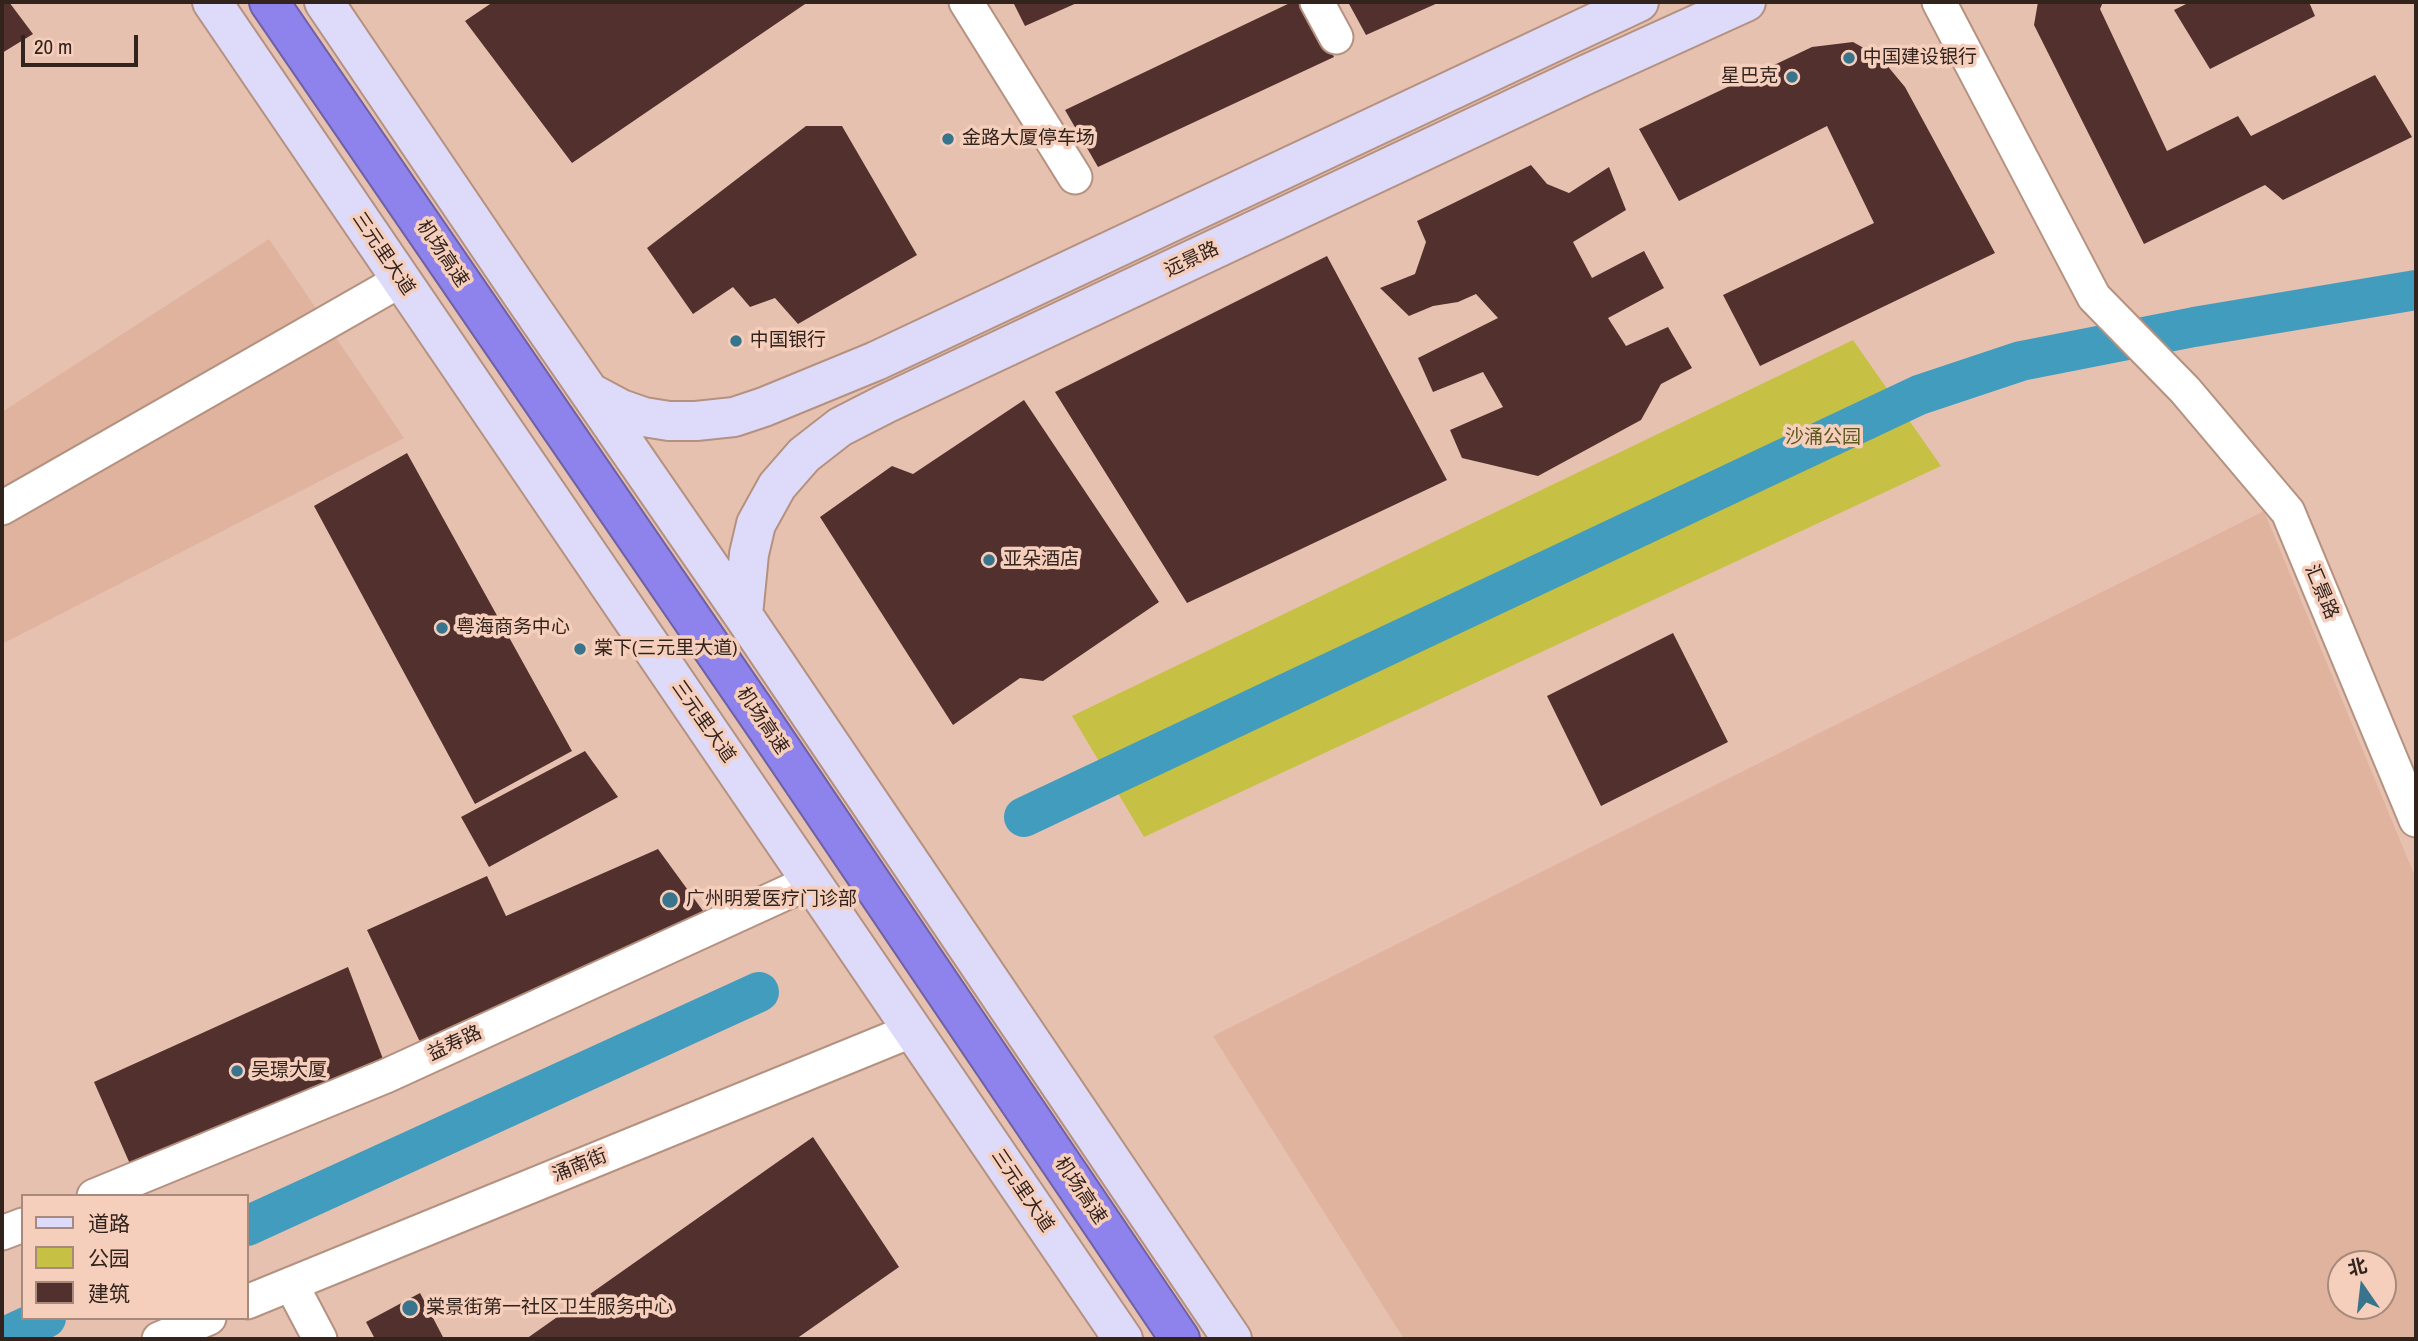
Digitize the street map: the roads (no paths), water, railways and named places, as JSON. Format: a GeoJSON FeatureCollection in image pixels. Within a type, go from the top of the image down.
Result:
{"type":"FeatureCollection","features":[{"type":"Feature","properties":{"kind":"highway","name":"机场高速"},"geometry":{"type":"LineString","coordinates":[[270,2],[767,727],[1180,1339]]}},
{"type":"Feature","properties":{"kind":"main road","name":"三元里大道"},"geometry":{"type":"LineString","coordinates":[[212,2],[1123,1339]]}},
{"type":"Feature","properties":{"kind":"main road"},"geometry":{"type":"LineString","coordinates":[[324,2],[743,615],[1232,1339]]}},
{"type":"Feature","properties":{"kind":"main road"},"geometry":{"type":"LineString","coordinates":[[589,391],[632,413],[670,421],[734,417],[764,407],[876,361],[1639,2]]}},
{"type":"Feature","properties":{"kind":"main road","name":"远景路"},"geometry":{"type":"LineString","coordinates":[[743,615],[749,554],[756,524],[777,485],[804,455],[841,427],[909,392],[1746,2]]}},
{"type":"Feature","properties":{"kind":"street"},"geometry":{"type":"LineString","coordinates":[[966,2],[1075,177]]}},
{"type":"Feature","properties":{"kind":"street"},"geometry":{"type":"LineString","coordinates":[[1317,2],[1336,37]]}},
{"type":"Feature","properties":{"kind":"street","name":"汇景路"},"geometry":{"type":"LineString","coordinates":[[1939,2],[2094,297],[2185,390],[2288,512],[2416,820]]}},
{"type":"Feature","properties":{"kind":"street"},"geometry":{"type":"LineString","coordinates":[[2,508],[401,280]]}},
{"type":"Feature","properties":{"kind":"street","name":"益寿路"},"geometry":{"type":"LineString","coordinates":[[99,1194],[386,1076],[812,881]]}},
{"type":"Feature","properties":{"kind":"street","name":"涌南街"},"geometry":{"type":"LineString","coordinates":[[248,1302],[913,1030]]}},
{"type":"Feature","properties":{"kind":"street"},"geometry":{"type":"LineString","coordinates":[[2,1233],[21,1226]]}},
{"type":"Feature","properties":{"kind":"street"},"geometry":{"type":"LineString","coordinates":[[291,1284],[320,1339]]}},
{"type":"Feature","properties":{"kind":"street"},"geometry":{"type":"LineString","coordinates":[[159,1339],[204,1320]]}},
{"type":"Feature","properties":{"kind":"waterway"},"geometry":{"type":"LineString","coordinates":[[1024,817],[1919,395],[2021,361],[2194,327],[2416,290]]}},
{"type":"Feature","properties":{"kind":"waterway"},"geometry":{"type":"LineString","coordinates":[[248,1226],[759,992]]}},
{"type":"Feature","properties":{"kind":"waterway"},"geometry":{"type":"LineString","coordinates":[[2,1338],[42,1320]]}},
{"type":"Feature","properties":{"kind":"place","name":"中国建设银行"},"geometry":{"type":"Point","coordinates":[1849,58]}},
{"type":"Feature","properties":{"kind":"place","name":"星巴克"},"geometry":{"type":"Point","coordinates":[1792,77]}},
{"type":"Feature","properties":{"kind":"place","name":"金路大厦停车场"},"geometry":{"type":"Point","coordinates":[948,139]}},
{"type":"Feature","properties":{"kind":"place","name":"中国银行"},"geometry":{"type":"Point","coordinates":[736,341]}},
{"type":"Feature","properties":{"kind":"place","name":"亚朵酒店"},"geometry":{"type":"Point","coordinates":[989,560]}},
{"type":"Feature","properties":{"kind":"place","name":"粤海商务中心"},"geometry":{"type":"Point","coordinates":[442,628]}},
{"type":"Feature","properties":{"kind":"place","name":"棠下(三元里大道)"},"geometry":{"type":"Point","coordinates":[580,649]}},
{"type":"Feature","properties":{"kind":"place","name":"广州明爱医疗门诊部"},"geometry":{"type":"Point","coordinates":[670,900]}},
{"type":"Feature","properties":{"kind":"place","name":"吴璟大厦"},"geometry":{"type":"Point","coordinates":[237,1071]}},
{"type":"Feature","properties":{"kind":"place","name":"棠景街第一社区卫生服务中心"},"geometry":{"type":"Point","coordinates":[410,1308]}},
{"type":"Feature","properties":{"kind":"park label","name":"沙涌公园"},"geometry":{"type":"Point","coordinates":[1823,438]}}]}
